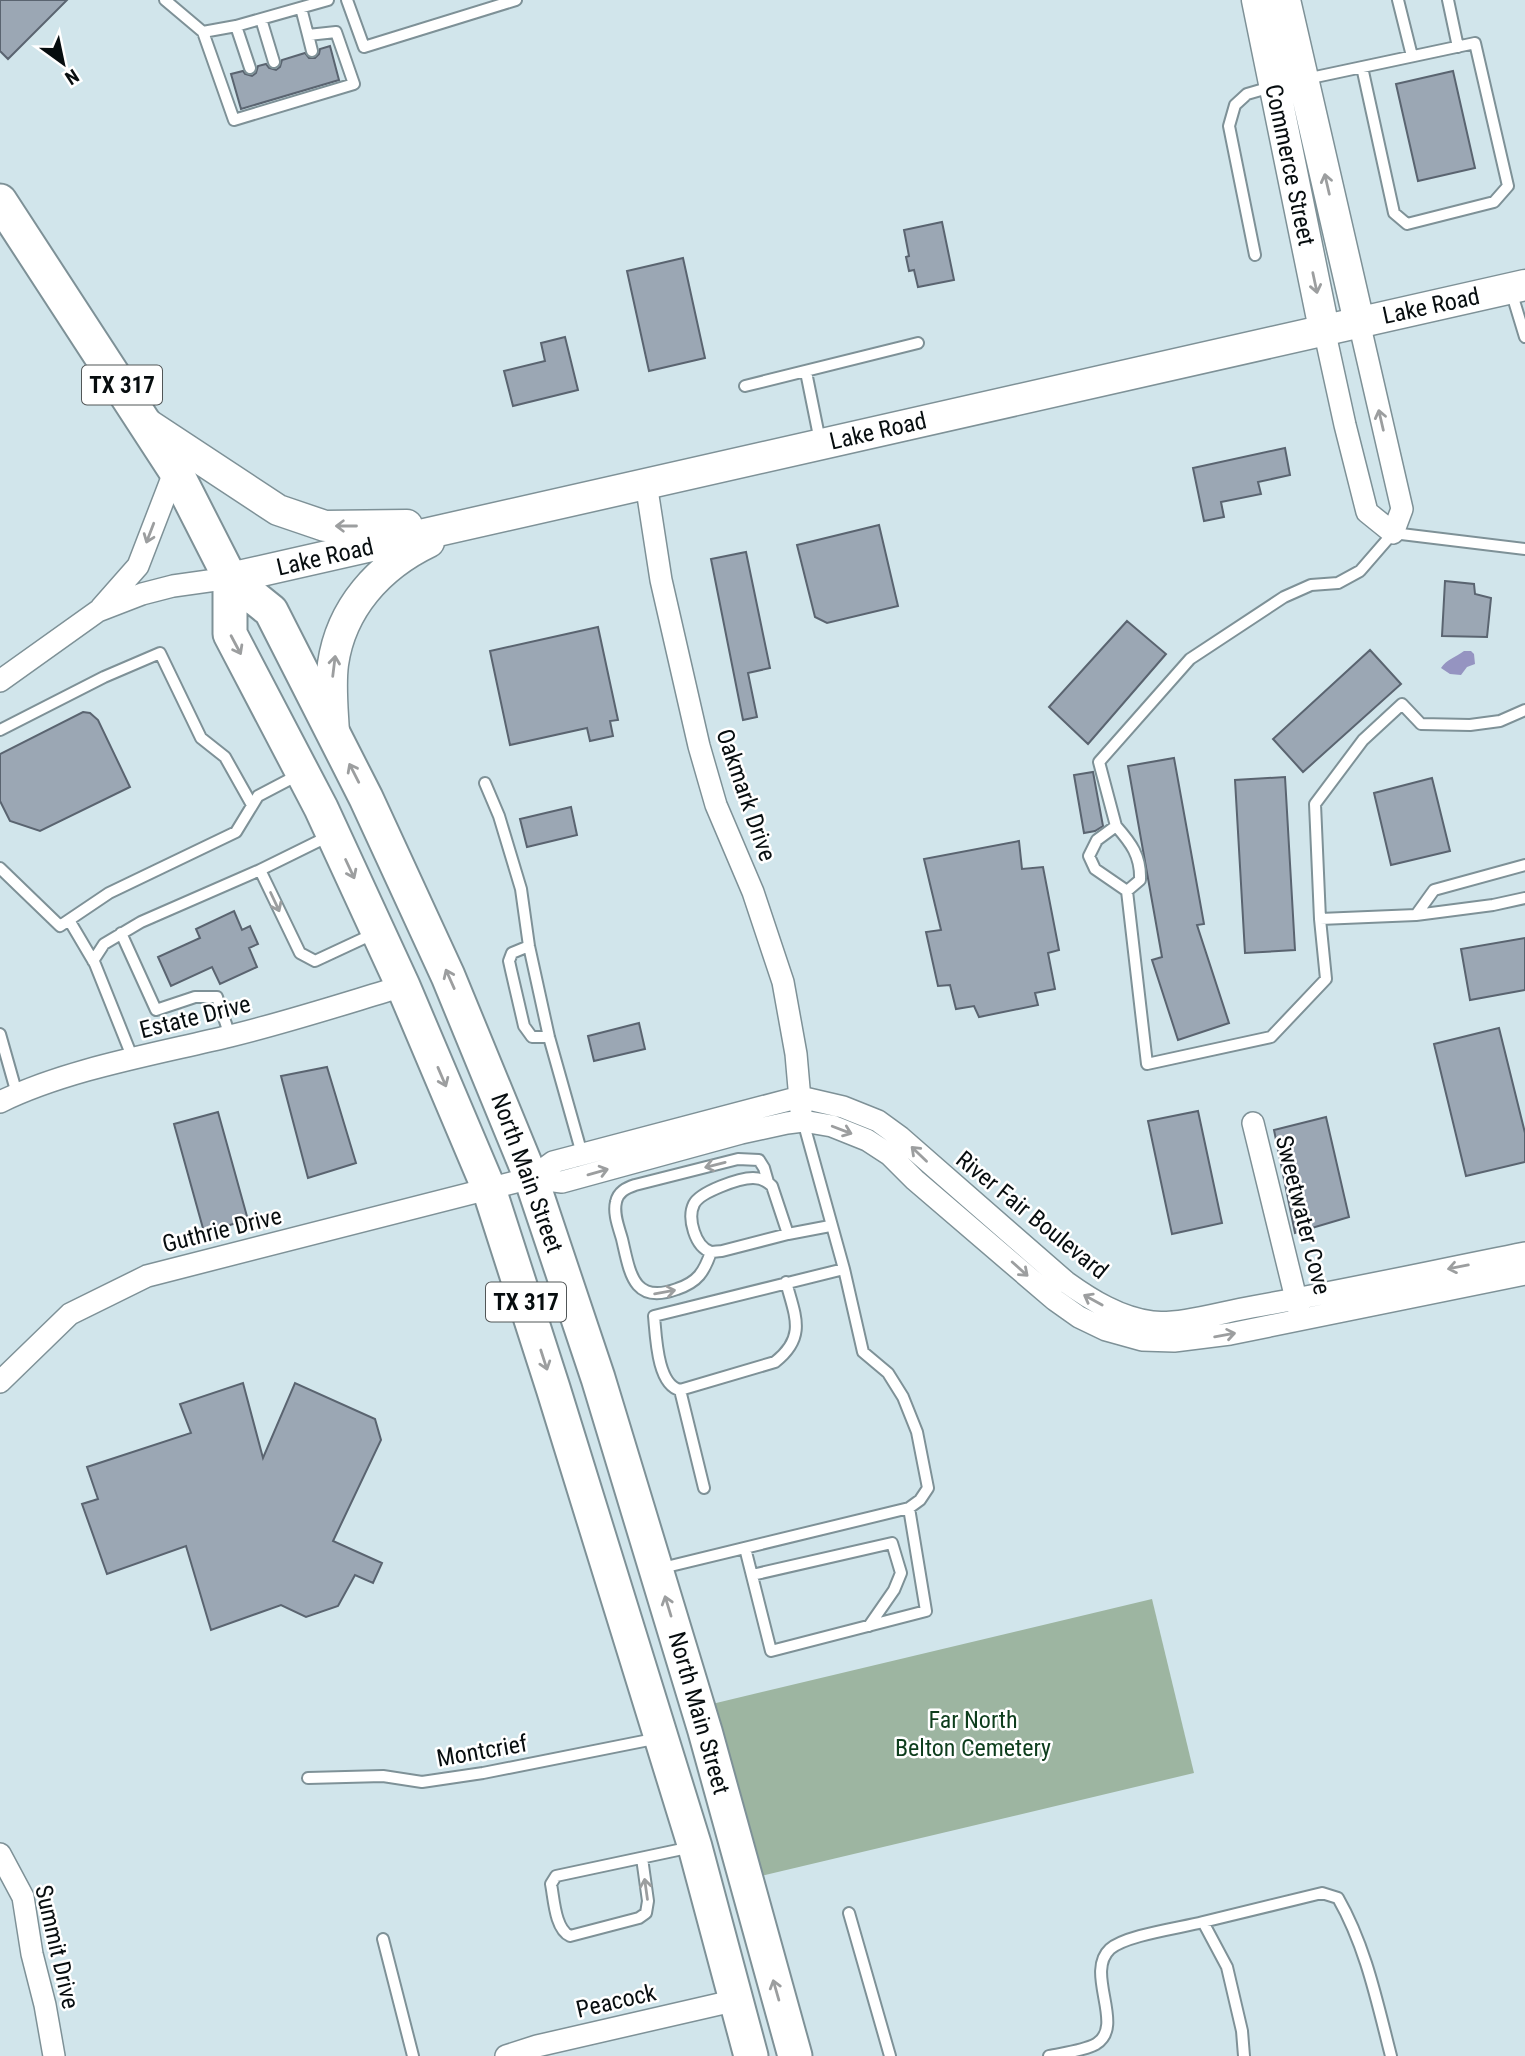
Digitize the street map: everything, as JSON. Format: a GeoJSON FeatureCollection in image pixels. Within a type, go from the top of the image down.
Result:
{"type":"FeatureCollection","features":[{"type":"Feature","properties":{"kind":"main road","name":"Commerce Street"},"geometry":{"type":"LineString","coordinates":[[1257,0],[1324,329]]}},
{"type":"Feature","properties":{"kind":"main road"},"geometry":{"type":"LineString","coordinates":[[1285,0],[1359,322]]}},
{"type":"Feature","properties":{"kind":"main road"},"geometry":{"type":"LineString","coordinates":[[1274,87],[1303,79]]}},
{"type":"Feature","properties":{"kind":"main road","name":"North Main Street"},"geometry":{"type":"LineString","coordinates":[[0,201],[146,422],[175,470],[230,578],[271,611],[366,798],[448,976],[531,1178],[598,1378],[705,1731],[795,2056]]}},
{"type":"Feature","properties":{"kind":"main road","name":"Lake Road"},"geometry":{"type":"LineString","coordinates":[[230,578],[1518,287]]}},
{"type":"Feature","properties":{"kind":"main road"},"geometry":{"type":"LineString","coordinates":[[146,422],[278,510],[325,526],[464,525]]}},
{"type":"Feature","properties":{"kind":"main road"},"geometry":{"type":"LineString","coordinates":[[334,734],[333,665],[340,636],[354,605],[380,574],[408,552],[464,525]]}},
{"type":"Feature","properties":{"kind":"main road","name":"North Main Street"},"geometry":{"type":"LineString","coordinates":[[230,578],[230,634],[304,772],[379,931],[489,1189],[695,1847],[751,2056]]}},
{"type":"Feature","properties":{"kind":"street"},"geometry":{"type":"LineString","coordinates":[[1324,329],[1367,512],[1392,533],[1402,509],[1359,322]]}},
{"type":"Feature","properties":{"kind":"street"},"geometry":{"type":"LineString","coordinates":[[1356,470],[1391,461]]}},
{"type":"Feature","properties":{"kind":"street"},"geometry":{"type":"LineString","coordinates":[[0,681],[98,611],[138,566],[175,470]]}},
{"type":"Feature","properties":{"kind":"street","name":"Oakmark Drive"},"geometry":{"type":"LineString","coordinates":[[646,484],[661,580],[699,746],[716,805],[753,892],[783,982],[796,1054],[803,1121]]}},
{"type":"Feature","properties":{"kind":"street"},"geometry":{"type":"LineString","coordinates":[[98,611],[142,594],[173,586],[230,578]]}},
{"type":"Feature","properties":{"kind":"street","name":"Estate Drive"},"geometry":{"type":"LineString","coordinates":[[8,1098],[133,1059],[230,1036],[403,986]]}},
{"type":"Feature","properties":{"kind":"street","name":"River Fair Boulevard"},"geometry":{"type":"LineString","coordinates":[[489,1189],[531,1178],[553,1162],[800,1097],[843,1107],[878,1121],[900,1137],[1066,1282],[1142,1340],[1203,1339],[1525,1274]]}},
{"type":"Feature","properties":{"kind":"street","name":"River Fair Boulevard"},"geometry":{"type":"LineString","coordinates":[[531,1178],[562,1182],[741,1133],[803,1121],[832,1126],[867,1140],[890,1155],[915,1180],[1055,1300],[1079,1317],[1123,1325],[1167,1322],[1296,1299],[1525,1253]]}},
{"type":"Feature","properties":{"kind":"street","name":"Sweetwater Cove"},"geometry":{"type":"LineString","coordinates":[[1253,1123],[1301,1320]]}},
{"type":"Feature","properties":{"kind":"street","name":"Guthrie Drive"},"geometry":{"type":"LineString","coordinates":[[0,1382],[70,1314],[147,1276],[489,1189]]}},
{"type":"Feature","properties":{"kind":"street","name":"Summit Drive"},"geometry":{"type":"LineString","coordinates":[[0,1854],[23,1897],[54,2056]]}},
{"type":"Feature","properties":{"kind":"street","name":"Peacock"},"geometry":{"type":"LineString","coordinates":[[506,2056],[537,2046],[737,2000]]}},
{"type":"Feature","properties":{"kind":"lane"},"geometry":{"type":"LineString","coordinates":[[166,0],[204,32],[234,120],[263,107],[324,90],[354,85],[336,32],[308,35]]}},
{"type":"Feature","properties":{"kind":"lane"},"geometry":{"type":"LineString","coordinates":[[204,32],[236,26],[328,0]]}},
{"type":"Feature","properties":{"kind":"lane"},"geometry":{"type":"LineString","coordinates":[[347,0],[364,47],[516,0]]}},
{"type":"Feature","properties":{"kind":"lane"},"geometry":{"type":"LineString","coordinates":[[1398,0],[1412,56]]}},
{"type":"Feature","properties":{"kind":"lane"},"geometry":{"type":"LineString","coordinates":[[1448,0],[1458,47]]}},
{"type":"Feature","properties":{"kind":"lane"},"geometry":{"type":"LineString","coordinates":[[301,8],[312,51]]}},
{"type":"Feature","properties":{"kind":"lane"},"geometry":{"type":"LineString","coordinates":[[261,19],[274,62]]}},
{"type":"Feature","properties":{"kind":"lane"},"geometry":{"type":"LineString","coordinates":[[236,26],[250,68]]}},
{"type":"Feature","properties":{"kind":"lane"},"geometry":{"type":"LineString","coordinates":[[1303,79],[1475,43],[1508,186],[1494,202],[1407,224],[1394,212],[1362,67]]}},
{"type":"Feature","properties":{"kind":"lane"},"geometry":{"type":"LineString","coordinates":[[1255,255],[1229,126],[1236,105],[1247,94],[1274,87]]}},
{"type":"Feature","properties":{"kind":"lane"},"geometry":{"type":"LineString","coordinates":[[1518,287],[1525,337]]}},
{"type":"Feature","properties":{"kind":"lane"},"geometry":{"type":"LineString","coordinates":[[745,386],[918,343]]}},
{"type":"Feature","properties":{"kind":"lane"},"geometry":{"type":"LineString","coordinates":[[806,372],[820,444]]}},
{"type":"Feature","properties":{"kind":"lane"},"geometry":{"type":"LineString","coordinates":[[1127,891],[1140,880],[1140,866],[1134,847],[1116,826],[1099,762],[1190,659],[1284,597],[1311,585],[1338,583],[1360,571],[1392,533],[1525,549]]}},
{"type":"Feature","properties":{"kind":"lane"},"geometry":{"type":"LineString","coordinates":[[0,730],[104,677],[160,653],[201,738],[225,757],[252,804]]}},
{"type":"Feature","properties":{"kind":"lane"},"geometry":{"type":"LineString","coordinates":[[1116,826],[1097,840],[1089,856],[1095,869],[1127,891],[1147,1064],[1271,1037],[1326,979],[1320,919],[1315,804],[1363,740],[1402,704],[1421,724],[1500,721],[1525,710]]}},
{"type":"Feature","properties":{"kind":"lane"},"geometry":{"type":"LineString","coordinates":[[0,868],[60,926],[109,893],[236,832],[258,796],[304,772]]}},
{"type":"Feature","properties":{"kind":"lane"},"geometry":{"type":"LineString","coordinates":[[485,783],[499,816],[521,889],[529,946],[549,1037],[582,1154]]}},
{"type":"Feature","properties":{"kind":"lane"},"geometry":{"type":"LineString","coordinates":[[93,961],[104,944],[141,922],[260,870],[333,834]]}},
{"type":"Feature","properties":{"kind":"lane"},"geometry":{"type":"LineString","coordinates":[[1416,915],[1434,890],[1525,865]]}},
{"type":"Feature","properties":{"kind":"lane"},"geometry":{"type":"LineString","coordinates":[[260,870],[300,953],[315,961],[379,931]]}},
{"type":"Feature","properties":{"kind":"lane"},"geometry":{"type":"LineString","coordinates":[[1320,919],[1416,915],[1525,898]]}},
{"type":"Feature","properties":{"kind":"lane"},"geometry":{"type":"LineString","coordinates":[[69,920],[93,961],[133,1059]]}},
{"type":"Feature","properties":{"kind":"lane"},"geometry":{"type":"LineString","coordinates":[[121,933],[156,1010],[195,997],[217,996],[230,1036]]}},
{"type":"Feature","properties":{"kind":"lane"},"geometry":{"type":"LineString","coordinates":[[529,946],[512,953],[509,961],[524,1026],[532,1037],[549,1037]]}},
{"type":"Feature","properties":{"kind":"lane"},"geometry":{"type":"LineString","coordinates":[[0,1034],[8,1098]]}},
{"type":"Feature","properties":{"kind":"lane"},"geometry":{"type":"LineString","coordinates":[[657,1569],[909,1508],[920,1500],[928,1488],[917,1432],[903,1397],[888,1373],[863,1352],[844,1269],[803,1121]]}},
{"type":"Feature","properties":{"kind":"lane"},"geometry":{"type":"LineString","coordinates":[[711,1252],[704,1272],[693,1283],[658,1294],[650,1294],[642,1289],[633,1278],[615,1211],[619,1194],[635,1185],[738,1159],[759,1160],[778,1198],[788,1234]]}},
{"type":"Feature","properties":{"kind":"lane"},"geometry":{"type":"LineString","coordinates":[[768,1182],[743,1179],[709,1191],[694,1203],[691,1220],[700,1243],[711,1252],[722,1251],[830,1226]]}},
{"type":"Feature","properties":{"kind":"lane"},"geometry":{"type":"LineString","coordinates":[[786,1282],[797,1324],[794,1343],[789,1351],[775,1362],[680,1390],[674,1389],[667,1381],[658,1354],[654,1315],[786,1282],[844,1269]]}},
{"type":"Feature","properties":{"kind":"lane"},"geometry":{"type":"LineString","coordinates":[[680,1390],[704,1488]]}},
{"type":"Feature","properties":{"kind":"lane"},"geometry":{"type":"LineString","coordinates":[[745,1548],[771,1651],[926,1612],[909,1508]]}},
{"type":"Feature","properties":{"kind":"lane"},"geometry":{"type":"LineString","coordinates":[[752,1575],[892,1543],[901,1573],[894,1590],[869,1626]]}},
{"type":"Feature","properties":{"kind":"lane","name":"Montcrief"},"geometry":{"type":"LineString","coordinates":[[308,1778],[383,1776],[422,1782],[483,1773],[662,1738]]}},
{"type":"Feature","properties":{"kind":"lane"},"geometry":{"type":"LineString","coordinates":[[642,1858],[648,1901],[646,1913],[639,1918],[570,1936],[566,1934],[561,1928],[551,1884],[556,1876],[642,1858],[695,1847]]}},
{"type":"Feature","properties":{"kind":"lane"},"geometry":{"type":"LineString","coordinates":[[1049,2056],[1094,2045],[1104,2037],[1108,2025],[1101,1974],[1103,1960],[1109,1950],[1123,1941],[1322,1893],[1338,1898],[1350,1917],[1366,1959],[1391,2056]]}},
{"type":"Feature","properties":{"kind":"lane"},"geometry":{"type":"LineString","coordinates":[[849,1913],[890,2056]]}},
{"type":"Feature","properties":{"kind":"lane"},"geometry":{"type":"LineString","coordinates":[[1203,1922],[1227,1967],[1242,2031],[1244,2056]]}},
{"type":"Feature","properties":{"kind":"lane"},"geometry":{"type":"LineString","coordinates":[[383,1939],[413,2056]]}},
{"type":"Feature","properties":{"kind":"green space","name":"Far North Belton Cemetery"},"geometry":{"type":"Polygon","coordinates":[[[1152,1599],[1194,1773],[753,1878],[712,1704],[1152,1599]]]}},
{"type":"Feature","properties":{"kind":"water"},"geometry":{"type":"Polygon","coordinates":[[[1464,651],[1474,654],[1475,664],[1467,667],[1461,675],[1450,674],[1441,668],[1449,661],[1464,651]]]}},
{"type":"Feature","properties":{"kind":"building"},"geometry":{"type":"Polygon","coordinates":[[[0,0],[67,0],[8,59],[0,51],[0,0]]]}},
{"type":"Feature","properties":{"kind":"building"},"geometry":{"type":"Polygon","coordinates":[[[330,46],[339,80],[241,109],[231,74],[243,71],[252,76],[258,66],[266,64],[276,70],[282,60],[305,53],[309,58],[315,58],[320,49],[330,46]]]}},
{"type":"Feature","properties":{"kind":"building"},"geometry":{"type":"Polygon","coordinates":[[[1453,71],[1475,168],[1418,181],[1396,84],[1453,71]]]}},
{"type":"Feature","properties":{"kind":"building"},"geometry":{"type":"Polygon","coordinates":[[[942,222],[954,280],[918,287],[914,270],[909,271],[904,230],[942,222]]]}},
{"type":"Feature","properties":{"kind":"building"},"geometry":{"type":"Polygon","coordinates":[[[683,258],[705,358],[649,371],[627,271],[683,258]]]}},
{"type":"Feature","properties":{"kind":"building"},"geometry":{"type":"Polygon","coordinates":[[[565,337],[578,390],[513,406],[504,371],[545,361],[541,343],[565,337]]]}},
{"type":"Feature","properties":{"kind":"building"},"geometry":{"type":"Polygon","coordinates":[[[1285,448],[1290,475],[1258,482],[1261,494],[1221,502],[1224,517],[1204,521],[1193,468],[1285,448]]]}},
{"type":"Feature","properties":{"kind":"building"},"geometry":{"type":"Polygon","coordinates":[[[879,525],[898,606],[827,623],[815,617],[797,545],[879,525]]]}},
{"type":"Feature","properties":{"kind":"building"},"geometry":{"type":"Polygon","coordinates":[[[746,552],[770,668],[748,673],[757,717],[743,720],[711,559],[746,552]]]}},
{"type":"Feature","properties":{"kind":"building"},"geometry":{"type":"Polygon","coordinates":[[[1445,581],[1474,584],[1475,594],[1491,598],[1487,637],[1442,636],[1445,581]]]}},
{"type":"Feature","properties":{"kind":"building"},"geometry":{"type":"Polygon","coordinates":[[[1127,621],[1166,654],[1088,744],[1049,707],[1127,621]]]}},
{"type":"Feature","properties":{"kind":"building"},"geometry":{"type":"Polygon","coordinates":[[[598,627],[618,720],[610,721],[613,736],[590,741],[587,728],[510,745],[490,651],[598,627]]]}},
{"type":"Feature","properties":{"kind":"building"},"geometry":{"type":"Polygon","coordinates":[[[1370,650],[1401,684],[1303,772],[1273,739],[1370,650]]]}},
{"type":"Feature","properties":{"kind":"building"},"geometry":{"type":"Polygon","coordinates":[[[83,712],[90,713],[98,720],[130,787],[40,831],[10,821],[0,801],[0,754],[83,712]]]}},
{"type":"Feature","properties":{"kind":"building"},"geometry":{"type":"Polygon","coordinates":[[[1174,758],[1204,924],[1197,925],[1229,1023],[1178,1040],[1152,960],[1162,957],[1128,766],[1174,758]]]}},
{"type":"Feature","properties":{"kind":"building"},"geometry":{"type":"Polygon","coordinates":[[[1093,772],[1103,826],[1084,833],[1074,775],[1093,772]]]}},
{"type":"Feature","properties":{"kind":"building"},"geometry":{"type":"Polygon","coordinates":[[[1285,777],[1295,950],[1245,953],[1235,780],[1285,777]]]}},
{"type":"Feature","properties":{"kind":"building"},"geometry":{"type":"Polygon","coordinates":[[[1432,778],[1450,851],[1391,865],[1374,793],[1432,778]]]}},
{"type":"Feature","properties":{"kind":"building"},"geometry":{"type":"Polygon","coordinates":[[[571,807],[577,835],[527,847],[520,819],[571,807]]]}},
{"type":"Feature","properties":{"kind":"building"},"geometry":{"type":"Polygon","coordinates":[[[1019,841],[1022,869],[1043,867],[1059,950],[1048,953],[1055,989],[1035,993],[1038,1005],[979,1017],[974,1006],[956,1009],[950,985],[938,986],[926,932],[941,930],[924,859],[1019,841]]]}},
{"type":"Feature","properties":{"kind":"building"},"geometry":{"type":"Polygon","coordinates":[[[234,911],[242,930],[250,926],[258,944],[249,948],[257,967],[220,984],[212,967],[171,986],[158,957],[200,938],[196,929],[234,911]]]}},
{"type":"Feature","properties":{"kind":"building"},"geometry":{"type":"Polygon","coordinates":[[[1525,938],[1525,990],[1470,1000],[1461,949],[1525,938]]]}},
{"type":"Feature","properties":{"kind":"building"},"geometry":{"type":"Polygon","coordinates":[[[639,1023],[645,1049],[594,1061],[588,1036],[639,1023]]]}},
{"type":"Feature","properties":{"kind":"building"},"geometry":{"type":"Polygon","coordinates":[[[1499,1028],[1525,1133],[1525,1162],[1466,1176],[1434,1044],[1499,1028]]]}},
{"type":"Feature","properties":{"kind":"building"},"geometry":{"type":"Polygon","coordinates":[[[327,1067],[356,1163],[308,1178],[281,1076],[327,1067]]]}},
{"type":"Feature","properties":{"kind":"building"},"geometry":{"type":"Polygon","coordinates":[[[1198,1111],[1222,1223],[1172,1234],[1148,1121],[1198,1111]]]}},
{"type":"Feature","properties":{"kind":"building"},"geometry":{"type":"Polygon","coordinates":[[[218,1112],[248,1220],[204,1232],[174,1124],[218,1112]]]}},
{"type":"Feature","properties":{"kind":"building"},"geometry":{"type":"Polygon","coordinates":[[[1326,1117],[1349,1217],[1295,1233],[1274,1130],[1326,1117]]]}},
{"type":"Feature","properties":{"kind":"building"},"geometry":{"type":"Polygon","coordinates":[[[243,1383],[263,1458],[295,1383],[375,1419],[381,1440],[333,1541],[382,1563],[373,1583],[355,1575],[338,1606],[306,1617],[281,1605],[211,1630],[186,1546],[107,1574],[82,1504],[98,1499],[87,1467],[191,1433],[180,1404],[243,1383]]]}}]}
